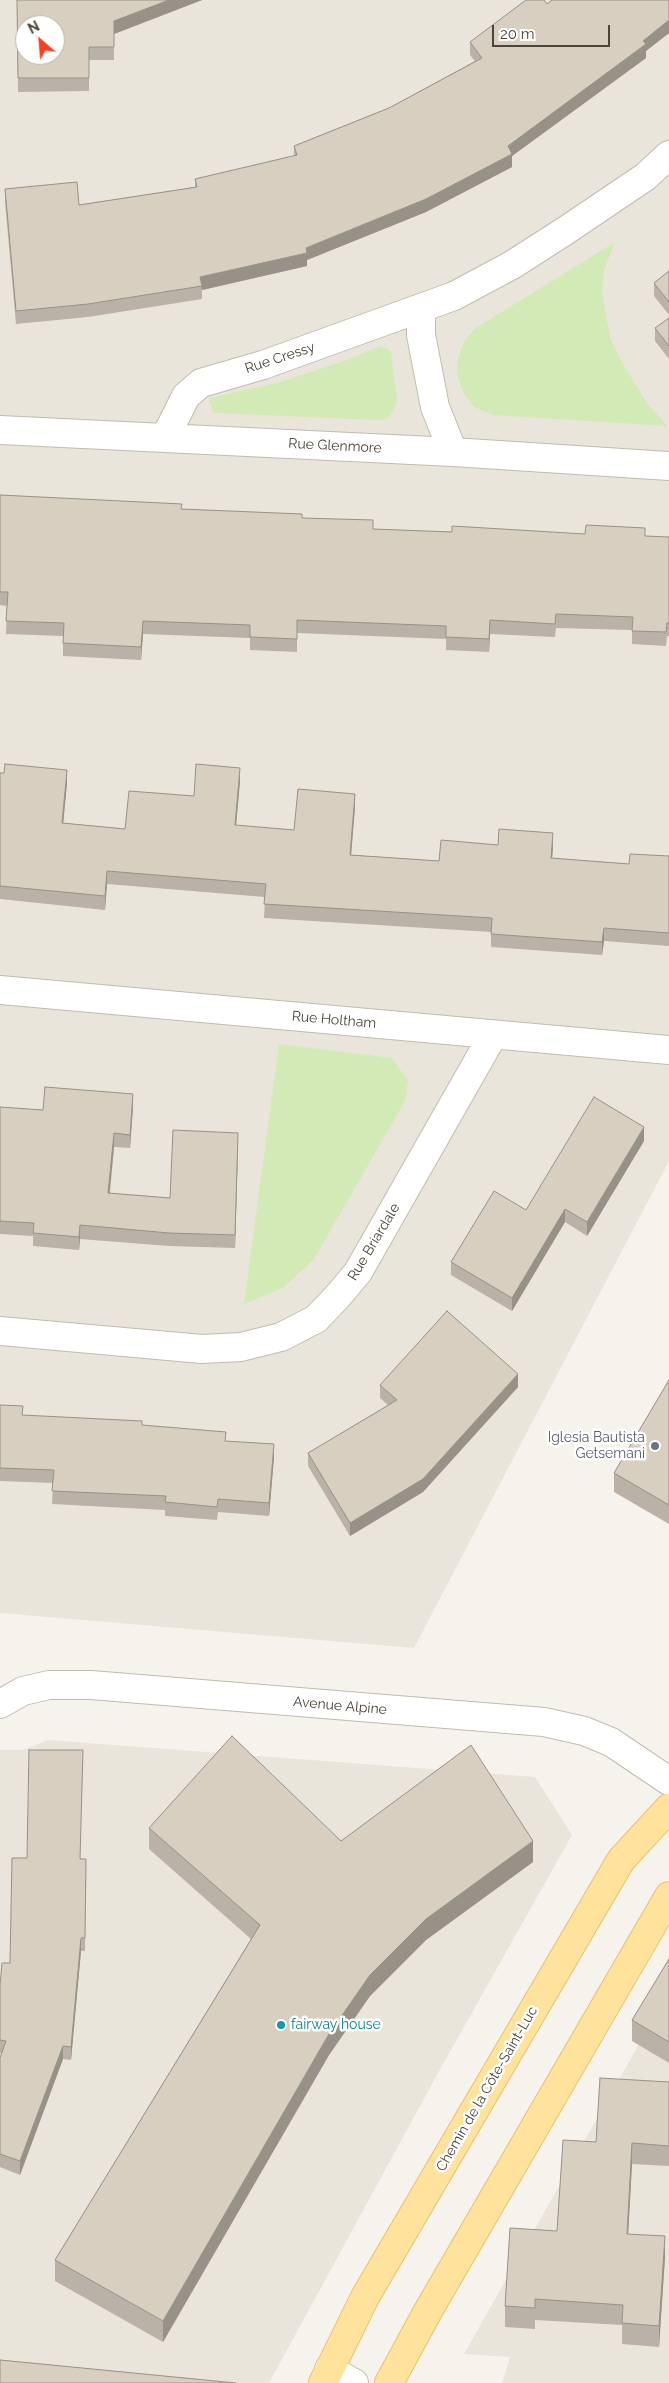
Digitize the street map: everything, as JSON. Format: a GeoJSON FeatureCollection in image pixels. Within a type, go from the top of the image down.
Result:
{"type":"FeatureCollection","features":[{"type":"Feature","properties":{"kind":"main road","name":"Chemin de la Côte-Saint-Luc"},"geometry":{"type":"LineString","coordinates":[[326,2376],[365,2298],[621,1860],[669,1808]]}},
{"type":"Feature","properties":{"kind":"main road"},"geometry":{"type":"LineString","coordinates":[[389,2383],[428,2311],[669,1896]]}},
{"type":"Feature","properties":{"kind":"street","name":"Rue Cressy"},"geometry":{"type":"LineString","coordinates":[[165,438],[186,396],[200,383],[263,365],[454,296],[512,265],[645,177],[669,156]]}},
{"type":"Feature","properties":{"kind":"street"},"geometry":{"type":"LineString","coordinates":[[421,309],[421,335],[435,408],[453,452]]}},
{"type":"Feature","properties":{"kind":"street","name":"Rue Glenmore"},"geometry":{"type":"LineString","coordinates":[[0,430],[453,452],[669,466]]}},
{"type":"Feature","properties":{"kind":"street","name":"Rue Holtham"},"geometry":{"type":"LineString","coordinates":[[0,990],[669,1050]]}},
{"type":"Feature","properties":{"kind":"street","name":"Rue Briardale"},"geometry":{"type":"LineString","coordinates":[[0,1331],[202,1349],[241,1346],[281,1336],[316,1319],[358,1272],[493,1035]]}},
{"type":"Feature","properties":{"kind":"street","name":"Avenue Alpine"},"geometry":{"type":"LineString","coordinates":[[0,1704],[23,1691],[49,1685],[91,1685],[544,1722],[584,1731],[611,1742],[669,1781]]}},
{"type":"Feature","properties":{"kind":"street"},"geometry":{"type":"LineString","coordinates":[[326,2376],[354,2383]]}},
{"type":"Feature","properties":{"kind":"shaded area"},"geometry":{"type":"Polygon","coordinates":[[[0,0],[669,0],[669,1161],[414,1648],[0,1613],[0,0]]]}},
{"type":"Feature","properties":{"kind":"shaded area"},"geometry":{"type":"Polygon","coordinates":[[[48,1740],[535,1777],[572,1835],[438,2073],[269,2383],[0,2383],[0,1750],[23,1750],[48,1740]]]}},
{"type":"Feature","properties":{"kind":"shaded area"},"geometry":{"type":"Polygon","coordinates":[[[669,1991],[669,2383],[502,2383],[510,2357],[464,2354],[669,1991]]]}},
{"type":"Feature","properties":{"kind":"green space"},"geometry":{"type":"Polygon","coordinates":[[[615,242],[604,270],[602,293],[610,338],[624,366],[647,403],[667,426],[493,415],[474,407],[463,392],[458,377],[457,362],[464,341],[476,328],[615,242]]]}},
{"type":"Feature","properties":{"kind":"green space"},"geometry":{"type":"Polygon","coordinates":[[[380,346],[391,352],[397,402],[389,418],[379,420],[213,413],[209,398],[281,382],[350,359],[380,346]]]}},
{"type":"Feature","properties":{"kind":"green space"},"geometry":{"type":"Polygon","coordinates":[[[279,1044],[392,1058],[408,1081],[405,1101],[314,1259],[283,1288],[244,1304],[279,1044]]]}},
{"type":"Feature","properties":{"kind":"building"},"geometry":{"type":"Polygon","coordinates":[[[17,0],[169,0],[114,21],[114,47],[89,47],[89,78],[18,78],[18,65],[65,65],[65,15],[17,15],[17,0]]]}},
{"type":"Feature","properties":{"kind":"building"},"geometry":{"type":"Polygon","coordinates":[[[526,0],[544,0],[547,4],[552,0],[669,0],[669,20],[643,41],[646,44],[508,146],[512,154],[426,199],[306,248],[307,253],[200,277],[202,286],[88,304],[16,311],[5,189],[77,182],[79,205],[197,187],[195,179],[297,155],[294,146],[389,108],[482,58],[470,42],[526,0]]]}},
{"type":"Feature","properties":{"kind":"building"},"geometry":{"type":"Polygon","coordinates":[[[669,271],[669,302],[654,283],[669,271]]]}},
{"type":"Feature","properties":{"kind":"building"},"geometry":{"type":"Polygon","coordinates":[[[669,318],[669,346],[655,328],[669,318]]]}},
{"type":"Feature","properties":{"kind":"building"},"geometry":{"type":"Polygon","coordinates":[[[0,495],[182,504],[181,509],[302,514],[302,518],[373,520],[373,529],[452,532],[452,526],[585,534],[586,525],[645,528],[645,536],[669,537],[669,623],[667,623],[666,632],[632,631],[633,617],[556,614],[555,624],[490,620],[489,639],[446,637],[446,626],[297,620],[297,639],[250,637],[250,625],[143,621],[141,647],[63,643],[64,623],[6,621],[8,592],[0,592],[0,495]]]}},
{"type":"Feature","properties":{"kind":"building"},"geometry":{"type":"Polygon","coordinates":[[[5,764],[67,770],[62,823],[125,829],[129,791],[194,796],[196,764],[240,768],[235,825],[294,830],[298,789],[355,794],[350,855],[439,861],[441,840],[498,845],[499,829],[553,833],[551,858],[629,864],[630,854],[669,856],[669,933],[604,928],[602,942],[491,934],[492,918],[264,904],[266,884],[107,871],[105,896],[0,886],[0,773],[4,773],[5,764]]]}},
{"type":"Feature","properties":{"kind":"building"},"geometry":{"type":"Polygon","coordinates":[[[45,1087],[133,1094],[130,1135],[114,1133],[108,1193],[170,1198],[173,1130],[238,1133],[235,1235],[169,1233],[80,1225],[79,1237],[33,1233],[34,1223],[0,1221],[0,1107],[43,1110],[45,1087]]]}},
{"type":"Feature","properties":{"kind":"building"},"geometry":{"type":"Polygon","coordinates":[[[594,1097],[644,1127],[587,1222],[565,1209],[512,1298],[451,1262],[494,1191],[526,1210],[594,1097]]]}},
{"type":"Feature","properties":{"kind":"building"},"geometry":{"type":"Polygon","coordinates":[[[447,1311],[518,1374],[423,1479],[350,1523],[308,1453],[397,1400],[380,1385],[447,1311]]]}},
{"type":"Feature","properties":{"kind":"building","name":"Iglesia Bautista Getsemani"},"geometry":{"type":"Polygon","coordinates":[[[669,1380],[669,1505],[614,1473],[669,1380]]]}},
{"type":"Feature","properties":{"kind":"building"},"geometry":{"type":"Polygon","coordinates":[[[0,1405],[23,1406],[22,1415],[142,1421],[142,1425],[226,1432],[225,1441],[274,1444],[269,1503],[218,1499],[217,1507],[165,1502],[166,1496],[52,1491],[54,1470],[0,1468],[0,1405]]]}},
{"type":"Feature","properties":{"kind":"building","name":"fairway house"},"geometry":{"type":"Polygon","coordinates":[[[232,1736],[341,1841],[471,1745],[533,1841],[426,1919],[370,1975],[329,2034],[163,2321],[55,2260],[260,1925],[149,1828],[232,1736]]]}},
{"type":"Feature","properties":{"kind":"building"},"geometry":{"type":"Polygon","coordinates":[[[29,1750],[83,1750],[80,1859],[86,1859],[85,1938],[81,1938],[71,2047],[63,2046],[20,2161],[0,2154],[0,2058],[6,2041],[0,2040],[0,1985],[2,1963],[10,1963],[12,1858],[27,1858],[29,1750]]]}},
{"type":"Feature","properties":{"kind":"building"},"geometry":{"type":"Polygon","coordinates":[[[669,1959],[669,2042],[632,2020],[669,1959]]]}},
{"type":"Feature","properties":{"kind":"building"},"geometry":{"type":"Polygon","coordinates":[[[600,2078],[669,2082],[669,2146],[632,2143],[627,2234],[665,2236],[659,2326],[622,2323],[623,2305],[535,2299],[535,2308],[505,2306],[510,2228],[557,2231],[563,2140],[596,2142],[600,2078]]]}},
{"type":"Feature","properties":{"kind":"building"},"geometry":{"type":"Polygon","coordinates":[[[0,2360],[236,2383],[0,2383],[0,2360]]]}},
{"type":"Feature","properties":{"kind":"place","name":"Iglesia Bautista Getsemani"},"geometry":{"type":"Point","coordinates":[655,1446]}},
{"type":"Feature","properties":{"kind":"place","name":"fairway house"},"geometry":{"type":"Point","coordinates":[281,2025]}}]}
